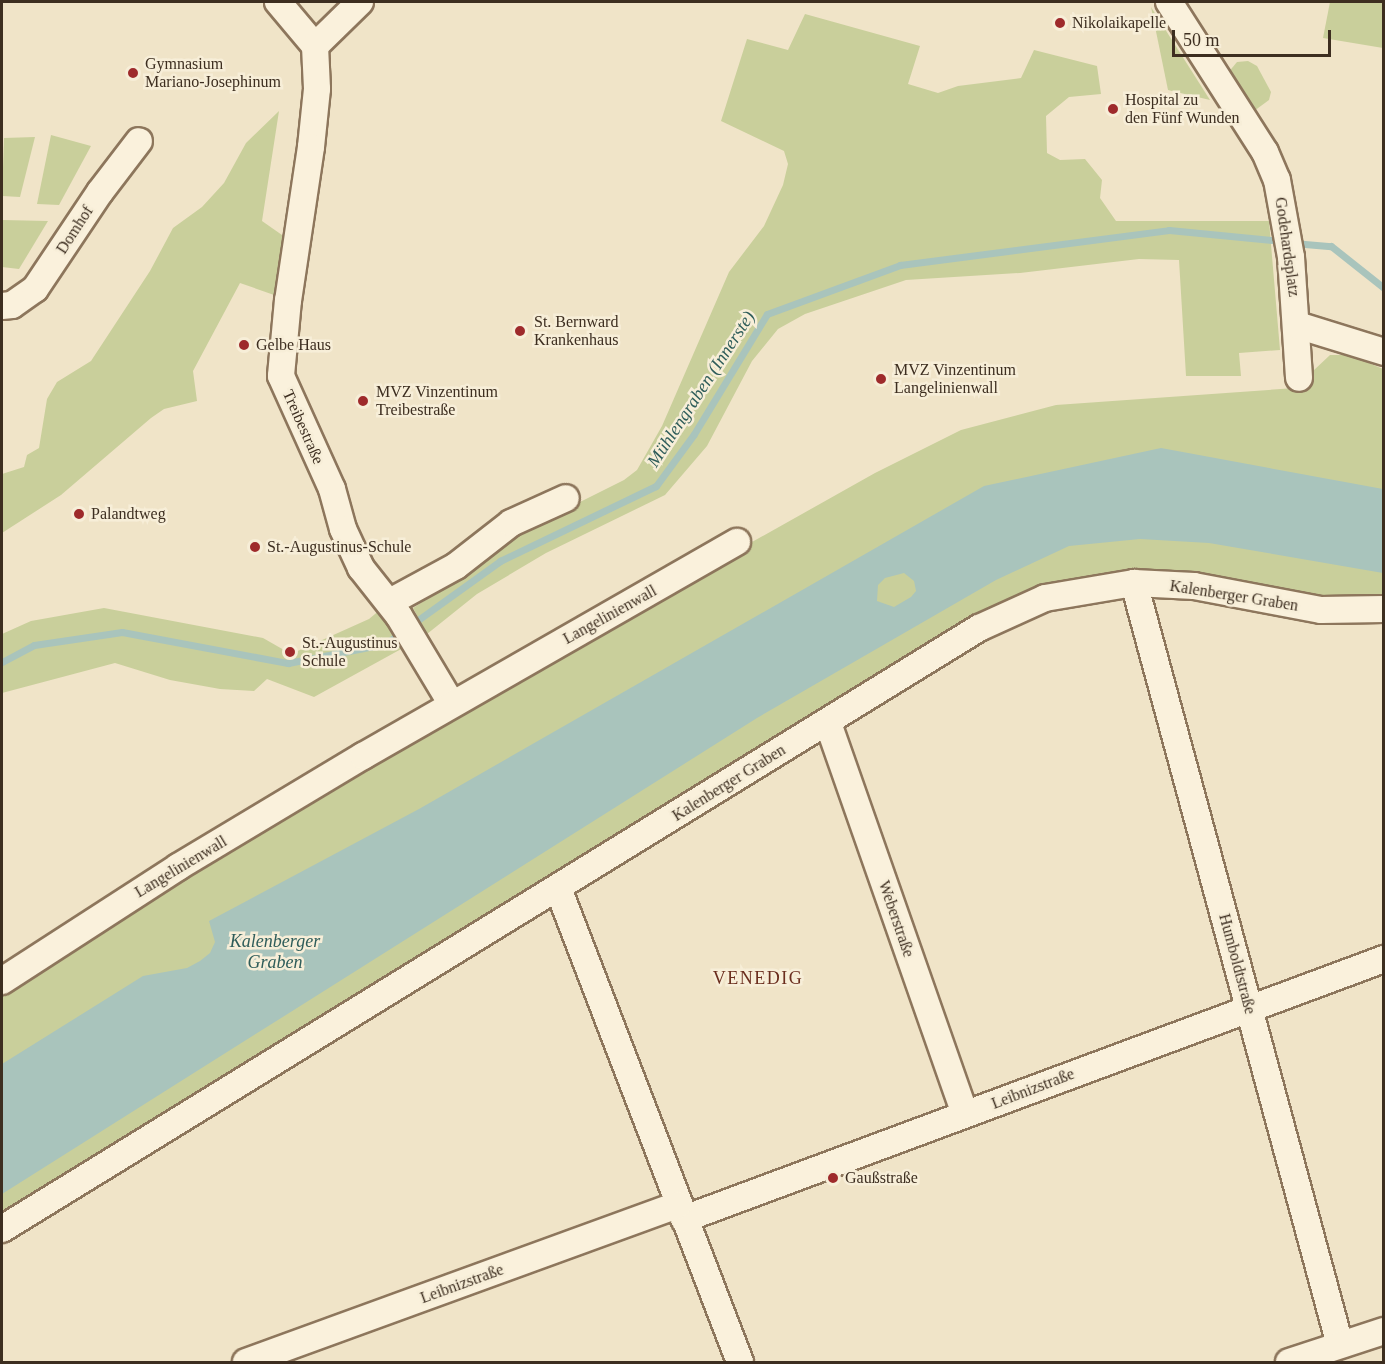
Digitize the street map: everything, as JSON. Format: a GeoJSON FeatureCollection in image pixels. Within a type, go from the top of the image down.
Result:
{"type":"FeatureCollection","features":[{"type":"Feature","properties":{"kind":"street"},"geometry":{"type":"LineString","coordinates":[[278,2],[315,46],[360,2]]}},
{"type":"Feature","properties":{"kind":"street","name":"Godehardsplatz"},"geometry":{"type":"LineString","coordinates":[[1169,2],[1264,152],[1277,180],[1284,208],[1291,257],[1297,325]]}},
{"type":"Feature","properties":{"kind":"street","name":"Treibestraße"},"geometry":{"type":"LineString","coordinates":[[315,46],[312,135],[288,300],[281,376],[332,489],[343,529],[361,568],[395,609],[415,647],[451,703]]}},
{"type":"Feature","properties":{"kind":"street","name":"Domhof"},"geometry":{"type":"LineString","coordinates":[[2,306],[12,305],[35,289],[100,192],[139,141]]}},
{"type":"Feature","properties":{"kind":"street"},"geometry":{"type":"LineString","coordinates":[[1299,378],[1297,325],[1383,352]]}},
{"type":"Feature","properties":{"kind":"street"},"geometry":{"type":"LineString","coordinates":[[395,609],[511,523],[566,498]]}},
{"type":"Feature","properties":{"kind":"street","name":"Langelinienwall"},"geometry":{"type":"LineString","coordinates":[[2,981],[136,893],[451,703],[736,542]]}},
{"type":"Feature","properties":{"kind":"street","name":"Kalenberger Graben"},"geometry":{"type":"LineString","coordinates":[[2,1229],[979,628],[1044,598],[1134,583],[1194,586],[1321,610],[1383,609]]}},
{"type":"Feature","properties":{"kind":"street","name":"Humboldtstraße"},"geometry":{"type":"LineString","coordinates":[[1134,583],[1340,1346]]}},
{"type":"Feature","properties":{"kind":"street","name":"Weberstraße"},"geometry":{"type":"LineString","coordinates":[[828,723],[965,1114]]}},
{"type":"Feature","properties":{"kind":"street"},"geometry":{"type":"LineString","coordinates":[[558,888],[740,1362]]}},
{"type":"Feature","properties":{"kind":"street","name":"Leibnizstraße"},"geometry":{"type":"LineString","coordinates":[[246,1362],[965,1114],[1383,959]]}},
{"type":"Feature","properties":{"kind":"street"},"geometry":{"type":"LineString","coordinates":[[1289,1362],[1383,1331]]}},
{"type":"Feature","properties":{"kind":"green space"},"geometry":{"type":"Polygon","coordinates":[[[1330,2],[1383,2],[1383,48],[1323,38],[1330,2]]]}},
{"type":"Feature","properties":{"kind":"green space"},"geometry":{"type":"Polygon","coordinates":[[[1151,7],[1210,100],[1168,90],[1151,7]]]}},
{"type":"Feature","properties":{"kind":"green space"},"geometry":{"type":"Polygon","coordinates":[[[805,14],[920,46],[908,84],[938,93],[958,86],[1021,78],[1034,50],[1097,66],[1101,94],[1069,97],[1046,116],[1047,153],[1060,160],[1085,159],[1102,180],[1100,198],[1116,221],[1269,221],[1280,350],[1239,353],[1241,376],[1186,376],[1179,260],[1139,259],[1020,273],[906,280],[805,314],[778,329],[752,361],[707,446],[665,495],[546,553],[477,594],[427,634],[413,608],[468,573],[514,535],[624,480],[637,470],[662,426],[729,272],[764,226],[783,185],[788,164],[784,151],[721,121],[747,39],[788,50],[805,14]]]}},
{"type":"Feature","properties":{"kind":"green space"},"geometry":{"type":"Polygon","coordinates":[[[1248,61],[1257,66],[1271,92],[1269,100],[1254,111],[1248,110],[1227,74],[1237,62],[1248,61]]]}},
{"type":"Feature","properties":{"kind":"green space"},"geometry":{"type":"Polygon","coordinates":[[[279,111],[262,221],[282,235],[284,256],[277,296],[240,283],[193,371],[197,401],[164,409],[61,495],[2,533],[2,474],[24,467],[27,455],[39,448],[47,399],[57,382],[91,361],[150,271],[173,228],[202,207],[224,183],[246,143],[279,111]]]}},
{"type":"Feature","properties":{"kind":"green space"},"geometry":{"type":"Polygon","coordinates":[[[51,135],[91,146],[59,205],[37,204],[51,135]]]}},
{"type":"Feature","properties":{"kind":"green space"},"geometry":{"type":"Polygon","coordinates":[[[35,137],[20,197],[2,196],[4,138],[35,137]]]}},
{"type":"Feature","properties":{"kind":"green space"},"geometry":{"type":"Polygon","coordinates":[[[2,220],[48,221],[19,269],[2,267],[2,220]]]}},
{"type":"Feature","properties":{"kind":"green space"},"geometry":{"type":"Polygon","coordinates":[[[1330,355],[1350,355],[1383,369],[1383,597],[1329,605],[1193,585],[1043,596],[2,1226],[2,992],[455,709],[875,473],[961,430],[1056,405],[1295,388],[1330,355]]]}},
{"type":"Feature","properties":{"kind":"green space"},"geometry":{"type":"Polygon","coordinates":[[[104,608],[263,638],[291,654],[369,619],[381,609],[403,648],[314,697],[267,679],[254,691],[220,689],[170,680],[115,663],[2,693],[2,634],[31,621],[104,608]]]}},
{"type":"Feature","properties":{"kind":"water","name":"Kalenberger Graben"},"geometry":{"type":"Polygon","coordinates":[[[1161,448],[1383,489],[1383,573],[1209,543],[1140,539],[1069,546],[996,580],[757,718],[2,1194],[2,1064],[143,976],[187,968],[200,961],[210,953],[215,942],[209,921],[419,809],[984,486],[1161,448]],[[904,573],[885,578],[878,585],[877,601],[894,607],[911,597],[916,591],[914,581],[904,573]]]}},
{"type":"Feature","properties":{"kind":"waterway","name":"Mühlengraben (Innerste)"},"geometry":{"type":"LineString","coordinates":[[411,625],[500,561],[656,486],[694,434],[767,314],[900,265],[1169,230],[1282,241]]}},
{"type":"Feature","properties":{"kind":"waterway","name":"Mühlengraben (Innerste)"},"geometry":{"type":"LineString","coordinates":[[1293,243],[1331,246],[1384,288]]}},
{"type":"Feature","properties":{"kind":"waterway","name":"Mühlengraben (Innerste)"},"geometry":{"type":"LineString","coordinates":[[2,662],[34,645],[122,632],[288,663],[385,644],[402,632]]}},
{"type":"Feature","properties":{"kind":"place","name":"Nikolaikapelle"},"geometry":{"type":"Point","coordinates":[1060,23]}},
{"type":"Feature","properties":{"kind":"place","name":"Gymnasium Mariano-Josephinum"},"geometry":{"type":"Point","coordinates":[133,73]}},
{"type":"Feature","properties":{"kind":"place","name":"Hospital zu den Fünf Wunden"},"geometry":{"type":"Point","coordinates":[1113,109]}},
{"type":"Feature","properties":{"kind":"place","name":"St. Bernward Krankenhaus"},"geometry":{"type":"Point","coordinates":[520,331]}},
{"type":"Feature","properties":{"kind":"place","name":"Gelbe Haus"},"geometry":{"type":"Point","coordinates":[244,345]}},
{"type":"Feature","properties":{"kind":"place","name":"MVZ Vinzentinum Langelinienwall"},"geometry":{"type":"Point","coordinates":[881,379]}},
{"type":"Feature","properties":{"kind":"place","name":"MVZ Vinzentinum Treibestraße"},"geometry":{"type":"Point","coordinates":[363,401]}},
{"type":"Feature","properties":{"kind":"place","name":"Palandtweg"},"geometry":{"type":"Point","coordinates":[79,514]}},
{"type":"Feature","properties":{"kind":"place","name":"St.-Augustinus-Schule"},"geometry":{"type":"Point","coordinates":[255,547]}},
{"type":"Feature","properties":{"kind":"place","name":"St.-Augustinus Schule"},"geometry":{"type":"Point","coordinates":[290,652]}},
{"type":"Feature","properties":{"kind":"place","name":"Gaußstraße"},"geometry":{"type":"Point","coordinates":[833,1178]}},
{"type":"Feature","properties":{"kind":"district","name":"VENEDIG"},"geometry":{"type":"Point","coordinates":[758,978]}}]}
